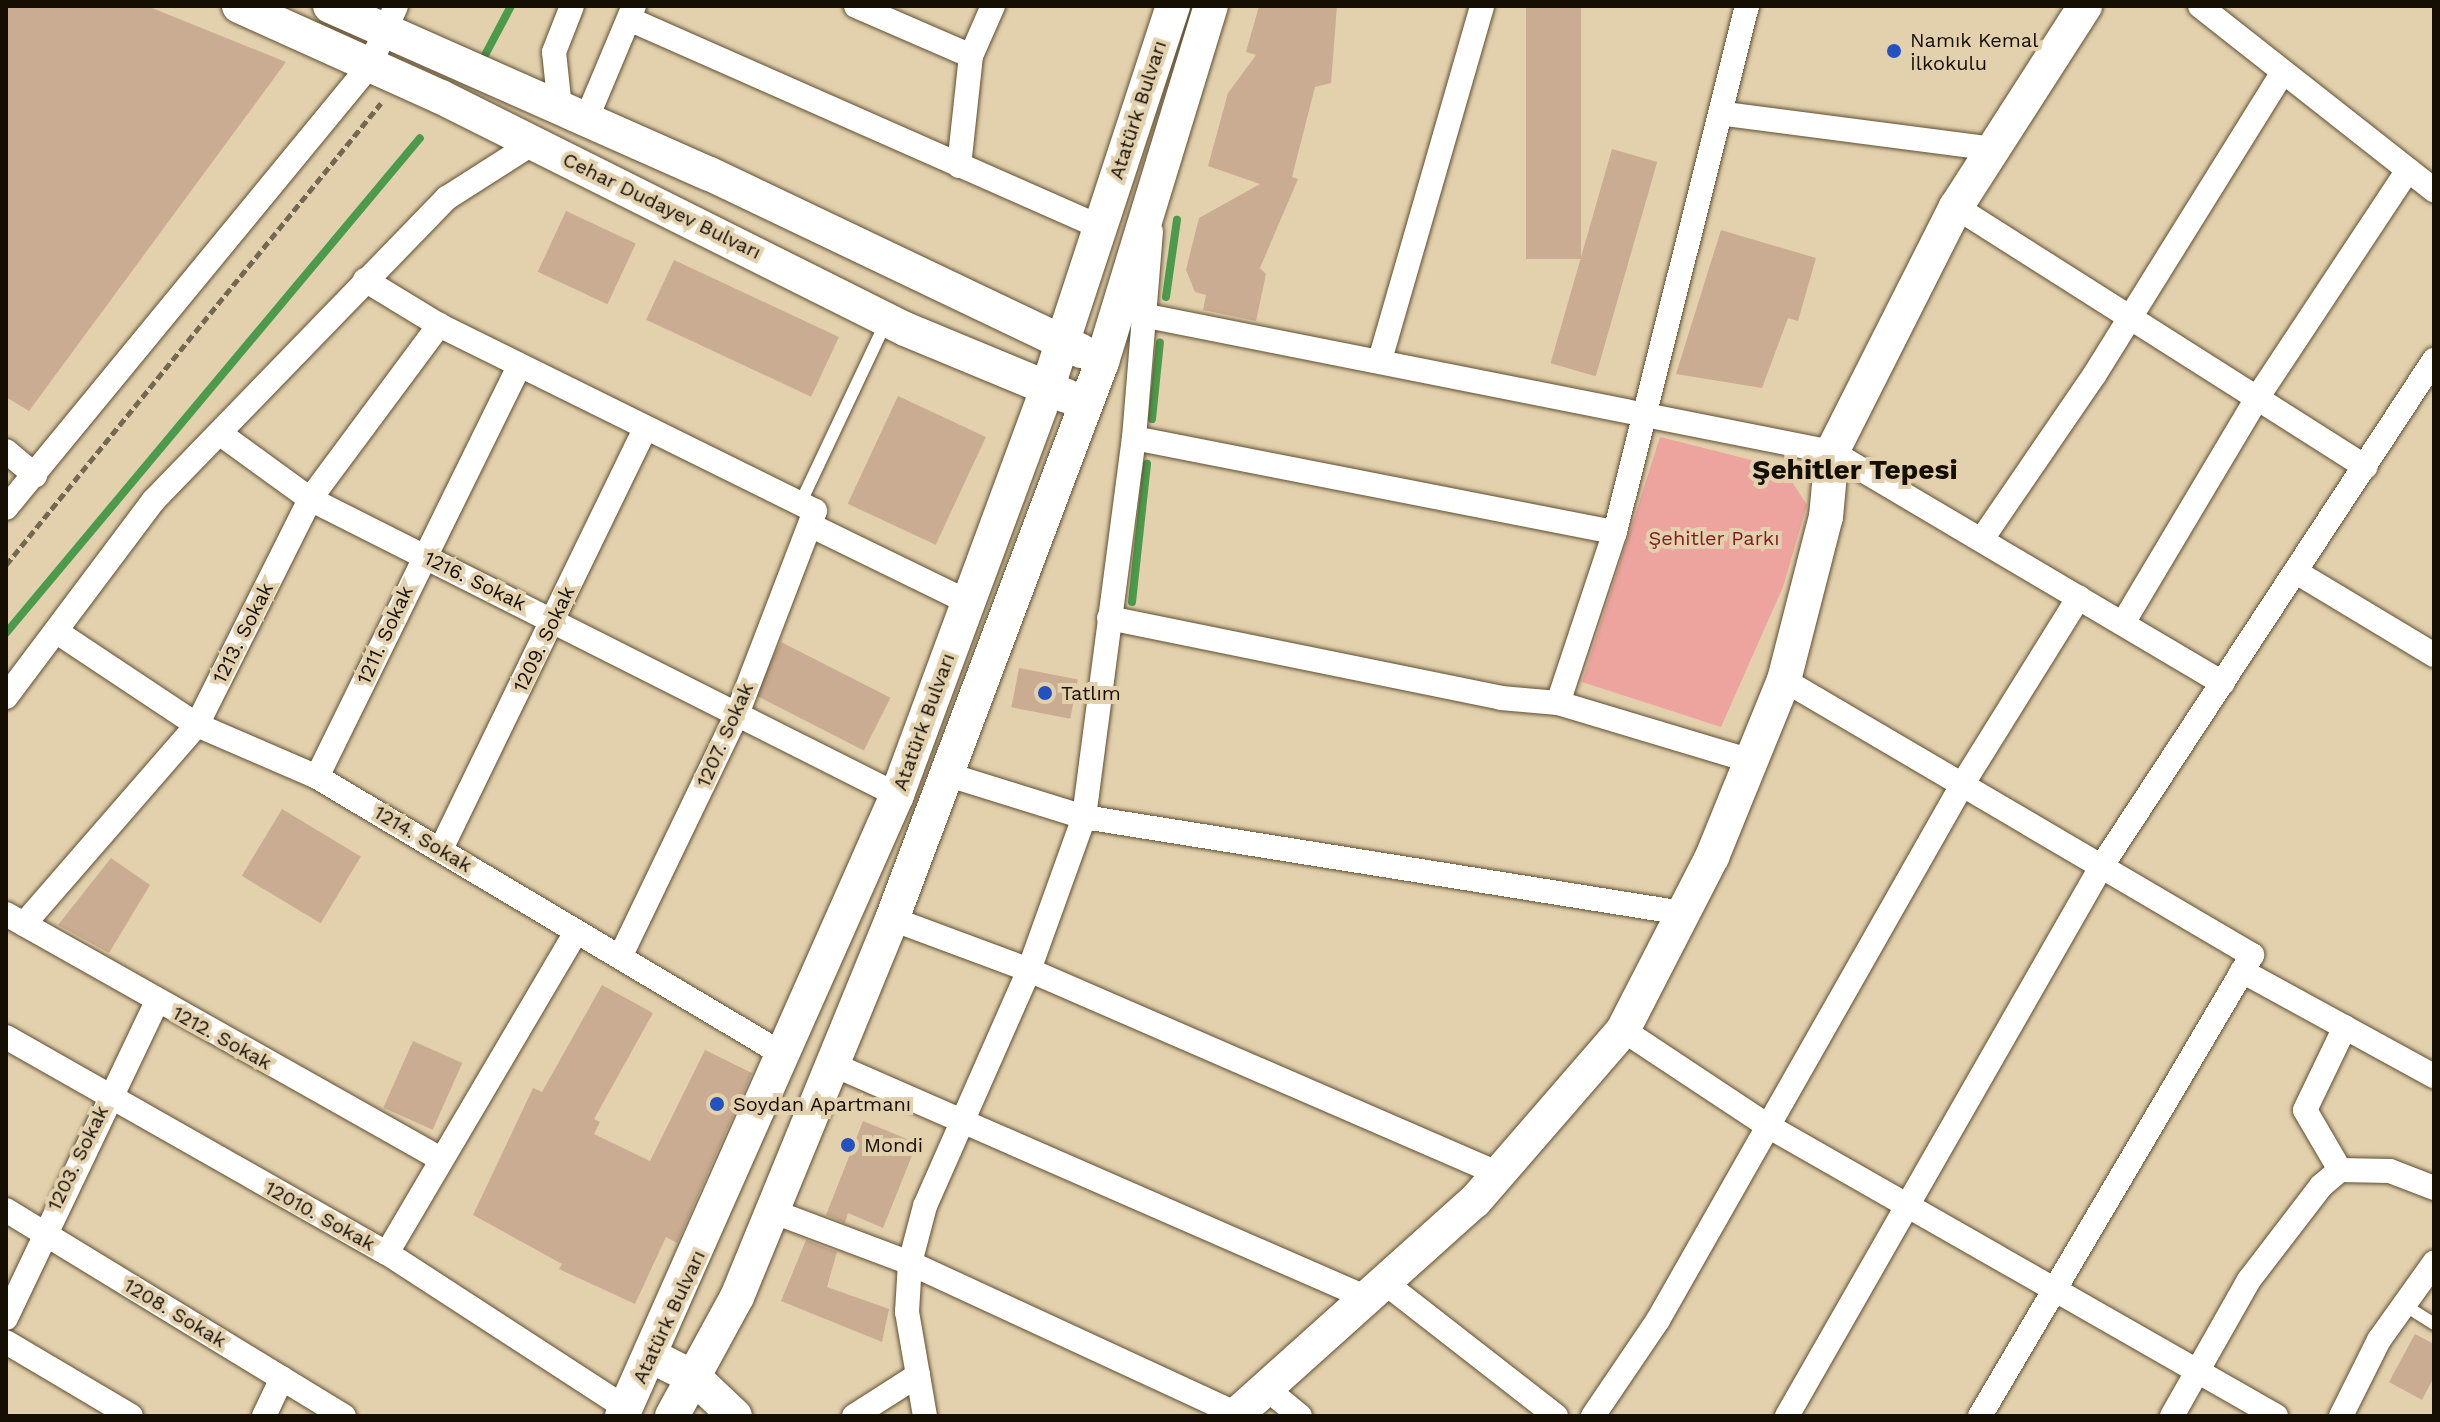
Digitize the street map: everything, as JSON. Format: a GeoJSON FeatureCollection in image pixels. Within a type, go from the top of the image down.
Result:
{"type":"FeatureCollection","features":[{"type":"Feature","properties":{"kind":"street","name":"Cehar Dudayev Bulvarı"},"geometry":{"type":"LineString","coordinates":[[239,6],[533,143],[888,320],[1085,404]]}},
{"type":"Feature","properties":{"kind":"street"},"geometry":{"type":"LineString","coordinates":[[330,6],[391,18],[573,114],[1061,340],[1102,362]]}},
{"type":"Feature","properties":{"kind":"street"},"geometry":{"type":"LineString","coordinates":[[572,6],[554,52],[573,114]]}},
{"type":"Feature","properties":{"kind":"street"},"geometry":{"type":"LineString","coordinates":[[856,6],[971,56]]}},
{"type":"Feature","properties":{"kind":"street"},"geometry":{"type":"LineString","coordinates":[[959,166],[971,56],[993,6]]}},
{"type":"Feature","properties":{"kind":"street","name":"Atatürk Bulvarı"},"geometry":{"type":"LineString","coordinates":[[624,1412],[897,795],[1048,386],[1173,6]]}},
{"type":"Feature","properties":{"kind":"street","name":"Atatürk Bulvarı"},"geometry":{"type":"LineString","coordinates":[[672,1416],[737,1297],[769,1210],[834,1065],[892,919],[1102,362],[1153,214],[1211,6]]}},
{"type":"Feature","properties":{"kind":"street"},"geometry":{"type":"LineString","coordinates":[[1380,360],[1482,6]]}},
{"type":"Feature","properties":{"kind":"street"},"geometry":{"type":"LineString","coordinates":[[1558,703],[1615,532],[1725,114],[1747,6]]}},
{"type":"Feature","properties":{"kind":"street"},"geometry":{"type":"LineString","coordinates":[[769,1210],[910,1263],[1236,1415],[1375,1290],[1499,1174],[1623,1030],[1683,913],[1784,680],[1826,517],[1832,452],[1956,207],[2085,6]]}},
{"type":"Feature","properties":{"kind":"street"},"geometry":{"type":"LineString","coordinates":[[2200,6],[2434,190]]}},
{"type":"Feature","properties":{"kind":"street"},"geometry":{"type":"LineString","coordinates":[[573,114],[632,11],[959,166],[1100,227]]}},
{"type":"Feature","properties":{"kind":"street"},"geometry":{"type":"LineString","coordinates":[[6,508],[370,65],[391,18]]}},
{"type":"Feature","properties":{"kind":"street"},"geometry":{"type":"LineString","coordinates":[[1982,539],[2133,314],[2282,73]]}},
{"type":"Feature","properties":{"kind":"street"},"geometry":{"type":"LineString","coordinates":[[1725,114],[1995,149]]}},
{"type":"Feature","properties":{"kind":"street"},"geometry":{"type":"LineString","coordinates":[[6,697],[154,500],[222,435],[365,280],[447,198],[533,143]]}},
{"type":"Feature","properties":{"kind":"street"},"geometry":{"type":"LineString","coordinates":[[2123,623],[2259,395],[2408,170]]}},
{"type":"Feature","properties":{"kind":"street"},"geometry":{"type":"LineString","coordinates":[[1956,207],[2133,314],[2366,467]]}},
{"type":"Feature","properties":{"kind":"street"},"geometry":{"type":"LineString","coordinates":[[925,1416],[907,1312],[910,1263],[925,1206],[1029,970],[1084,817],[1134,438],[1147,316],[1153,214]]}},
{"type":"Feature","properties":{"kind":"street"},"geometry":{"type":"LineString","coordinates":[[365,280],[439,325],[808,513],[968,602]]}},
{"type":"Feature","properties":{"kind":"street"},"geometry":{"type":"LineString","coordinates":[[1147,316],[1832,452],[2223,683]]}},
{"type":"Feature","properties":{"kind":"street","name":"1213. Sokak"},"geometry":{"type":"LineString","coordinates":[[15,919],[197,725],[310,499],[439,325]]}},
{"type":"Feature","properties":{"kind":"street"},"geometry":{"type":"LineString","coordinates":[[1787,1416],[2101,867],[2366,467],[2426,393],[2434,360]]}},
{"type":"Feature","properties":{"kind":"street","name":"1211. Sokak"},"geometry":{"type":"LineString","coordinates":[[317,777],[423,555],[520,365]]}},
{"type":"Feature","properties":{"kind":"street","name":"1209. Sokak"},"geometry":{"type":"LineString","coordinates":[[441,849],[645,429]]}},
{"type":"Feature","properties":{"kind":"street","name":"1216. Sokak"},"geometry":{"type":"LineString","coordinates":[[222,435],[310,499],[738,712],[897,795]]}},
{"type":"Feature","properties":{"kind":"street"},"geometry":{"type":"LineString","coordinates":[[1134,438],[1615,532]]}},
{"type":"Feature","properties":{"kind":"street"},"geometry":{"type":"LineString","coordinates":[[6,451],[35,475]]}},
{"type":"Feature","properties":{"kind":"street","name":"1207. Sokak"},"geometry":{"type":"LineString","coordinates":[[622,953],[738,712],[808,513]]}},
{"type":"Feature","properties":{"kind":"street"},"geometry":{"type":"LineString","coordinates":[[2296,572],[2434,655]]}},
{"type":"Feature","properties":{"kind":"street"},"geometry":{"type":"LineString","coordinates":[[1593,1416],[1768,1126],[1962,785],[2079,597]]}},
{"type":"Feature","properties":{"kind":"street"},"geometry":{"type":"LineString","coordinates":[[1109,618],[1501,698],[1558,703],[1751,761]]}},
{"type":"Feature","properties":{"kind":"street","name":"1214. Sokak"},"geometry":{"type":"LineString","coordinates":[[57,632],[197,725],[317,777],[576,932],[622,953],[784,1055]]}},
{"type":"Feature","properties":{"kind":"street"},"geometry":{"type":"LineString","coordinates":[[1784,680],[2252,955],[1980,1416]]}},
{"type":"Feature","properties":{"kind":"street"},"geometry":{"type":"LineString","coordinates":[[946,774],[1084,817],[1683,913]]}},
{"type":"Feature","properties":{"kind":"street","name":"1212. Sokak"},"geometry":{"type":"LineString","coordinates":[[15,919],[157,1002],[439,1158]]}},
{"type":"Feature","properties":{"kind":"street"},"geometry":{"type":"LineString","coordinates":[[892,919],[1029,970],[1499,1174]]}},
{"type":"Feature","properties":{"kind":"street"},"geometry":{"type":"LineString","coordinates":[[387,1253],[439,1158],[576,932]]}},
{"type":"Feature","properties":{"kind":"street"},"geometry":{"type":"LineString","coordinates":[[2242,971],[2434,1076]]}},
{"type":"Feature","properties":{"kind":"street","name":"1203. Sokak"},"geometry":{"type":"LineString","coordinates":[[6,1318],[43,1231],[157,1002]]}},
{"type":"Feature","properties":{"kind":"street"},"geometry":{"type":"LineString","coordinates":[[2340,1170],[2305,1110],[2345,1027]]}},
{"type":"Feature","properties":{"kind":"street"},"geometry":{"type":"LineString","coordinates":[[1623,1030],[1768,1126],[1909,1202],[2053,1293],[2276,1416]]}},
{"type":"Feature","properties":{"kind":"street","name":"12010. Sokak"},"geometry":{"type":"LineString","coordinates":[[6,1037],[387,1253],[624,1412]]}},
{"type":"Feature","properties":{"kind":"street"},"geometry":{"type":"LineString","coordinates":[[834,1065],[1375,1290],[1556,1416]]}},
{"type":"Feature","properties":{"kind":"street"},"geometry":{"type":"LineString","coordinates":[[2340,1170],[2390,1171],[2434,1188]]}},
{"type":"Feature","properties":{"kind":"street"},"geometry":{"type":"LineString","coordinates":[[2172,1416],[2249,1280],[2340,1170]]}},
{"type":"Feature","properties":{"kind":"street","name":"1208. Sokak"},"geometry":{"type":"LineString","coordinates":[[6,1210],[344,1416]]}},
{"type":"Feature","properties":{"kind":"street"},"geometry":{"type":"LineString","coordinates":[[2341,1416],[2404,1305],[2434,1263]]}},
{"type":"Feature","properties":{"kind":"street"},"geometry":{"type":"LineString","coordinates":[[6,1342],[131,1416]]}},
{"type":"Feature","properties":{"kind":"street"},"geometry":{"type":"LineString","coordinates":[[651,1356],[695,1378],[735,1416]]}},
{"type":"Feature","properties":{"kind":"street"},"geometry":{"type":"LineString","coordinates":[[854,1416],[918,1375]]}},
{"type":"Feature","properties":{"kind":"street"},"geometry":{"type":"LineString","coordinates":[[264,1416],[282,1378]]}},
{"type":"Feature","properties":{"kind":"street"},"geometry":{"type":"LineString","coordinates":[[1266,1388],[1300,1416]]}},
{"type":"Feature","properties":{"kind":"lane"},"geometry":{"type":"LineString","coordinates":[[808,513],[888,320]]}},
{"type":"Feature","properties":{"kind":"lane"},"geometry":{"type":"LineString","coordinates":[[2404,1305],[2434,1324]]}},
{"type":"Feature","properties":{"kind":"path"},"geometry":{"type":"LineString","coordinates":[[6,565],[384,100]]}},
{"type":"Feature","properties":{"kind":"green space","name":"Şehitler Parkı"},"geometry":{"type":"Polygon","coordinates":[[[1660,437],[1783,468],[1807,505],[1783,587],[1721,727],[1582,682],[1660,437]]]}},
{"type":"Feature","properties":{"kind":"building"},"geometry":{"type":"Polygon","coordinates":[[[6,6],[147,6],[286,62],[29,411],[6,397],[6,6]]]}},
{"type":"Feature","properties":{"kind":"building"},"geometry":{"type":"Polygon","coordinates":[[[1259,6],[1337,6],[1331,83],[1315,87],[1292,177],[1298,179],[1260,268],[1266,274],[1256,321],[1203,310],[1206,295],[1195,292],[1186,270],[1199,218],[1260,184],[1208,166],[1228,93],[1256,55],[1246,52],[1259,6]]]}},
{"type":"Feature","properties":{"kind":"building"},"geometry":{"type":"Polygon","coordinates":[[[1526,6],[1581,6],[1581,259],[1526,259],[1526,6]]]}},
{"type":"Feature","properties":{"kind":"building"},"geometry":{"type":"Polygon","coordinates":[[[1612,149],[1657,162],[1596,376],[1551,363],[1612,149]]]}},
{"type":"Feature","properties":{"kind":"building"},"geometry":{"type":"Polygon","coordinates":[[[566,211],[636,244],[607,304],[538,272],[566,211]]]}},
{"type":"Feature","properties":{"kind":"building"},"geometry":{"type":"Polygon","coordinates":[[[1721,230],[1816,258],[1798,321],[1788,318],[1762,388],[1676,374],[1721,230]]]}},
{"type":"Feature","properties":{"kind":"building"},"geometry":{"type":"Polygon","coordinates":[[[674,260],[839,337],[811,397],[646,320],[674,260]]]}},
{"type":"Feature","properties":{"kind":"building"},"geometry":{"type":"Polygon","coordinates":[[[898,396],[986,437],[936,545],[848,504],[898,396]]]}},
{"type":"Feature","properties":{"kind":"building"},"geometry":{"type":"Polygon","coordinates":[[[781,642],[891,698],[864,750],[754,695],[781,642]]]}},
{"type":"Feature","properties":{"kind":"building","name":"Tatlım"},"geometry":{"type":"Polygon","coordinates":[[[1019,668],[1078,679],[1070,719],[1011,707],[1019,668]]]}},
{"type":"Feature","properties":{"kind":"building"},"geometry":{"type":"Polygon","coordinates":[[[282,809],[361,856],[321,923],[242,876],[282,809]]]}},
{"type":"Feature","properties":{"kind":"building"},"geometry":{"type":"Polygon","coordinates":[[[111,858],[150,885],[109,953],[58,925],[111,858]]]}},
{"type":"Feature","properties":{"kind":"building"},"geometry":{"type":"Polygon","coordinates":[[[602,985],[653,1013],[594,1119],[600,1122],[594,1134],[650,1161],[705,1050],[752,1073],[677,1243],[666,1237],[635,1304],[559,1269],[562,1264],[473,1215],[533,1088],[542,1092],[602,985]]]}},
{"type":"Feature","properties":{"kind":"building"},"geometry":{"type":"Polygon","coordinates":[[[413,1041],[462,1063],[433,1130],[383,1108],[413,1041]]]}},
{"type":"Feature","properties":{"kind":"building"},"geometry":{"type":"Polygon","coordinates":[[[863,1121],[917,1143],[883,1228],[848,1213],[845,1223],[826,1215],[863,1121]]]}},
{"type":"Feature","properties":{"kind":"building"},"geometry":{"type":"Polygon","coordinates":[[[806,1240],[837,1252],[827,1287],[889,1309],[882,1342],[781,1301],[806,1240]]]}},
{"type":"Feature","properties":{"kind":"building"},"geometry":{"type":"Polygon","coordinates":[[[2415,1334],[2434,1344],[2434,1377],[2422,1400],[2389,1382],[2415,1334]]]}},
{"type":"Feature","properties":{"kind":"waterway"},"geometry":{"type":"LineString","coordinates":[[484,57],[511,6]]}},
{"type":"Feature","properties":{"kind":"waterway"},"geometry":{"type":"LineString","coordinates":[[6,633],[420,138]]}},
{"type":"Feature","properties":{"kind":"waterway"},"geometry":{"type":"LineString","coordinates":[[1166,297],[1177,220]]}},
{"type":"Feature","properties":{"kind":"waterway"},"geometry":{"type":"LineString","coordinates":[[1152,419],[1160,342]]}},
{"type":"Feature","properties":{"kind":"waterway"},"geometry":{"type":"LineString","coordinates":[[1132,602],[1147,464]]}},
{"type":"Feature","properties":{"kind":"place","name":"Namık Kemal İlkokulu"},"geometry":{"type":"Point","coordinates":[1894,51]}},
{"type":"Feature","properties":{"kind":"place","name":"Tatlım"},"geometry":{"type":"Point","coordinates":[1045,693]}},
{"type":"Feature","properties":{"kind":"place","name":"Soydan Apartmanı"},"geometry":{"type":"Point","coordinates":[717,1104]}},
{"type":"Feature","properties":{"kind":"place","name":"Mondi"},"geometry":{"type":"Point","coordinates":[848,1145]}},
{"type":"Feature","properties":{"kind":"district","name":"Şehitler Tepesi"},"geometry":{"type":"Point","coordinates":[1855,470]}}]}
